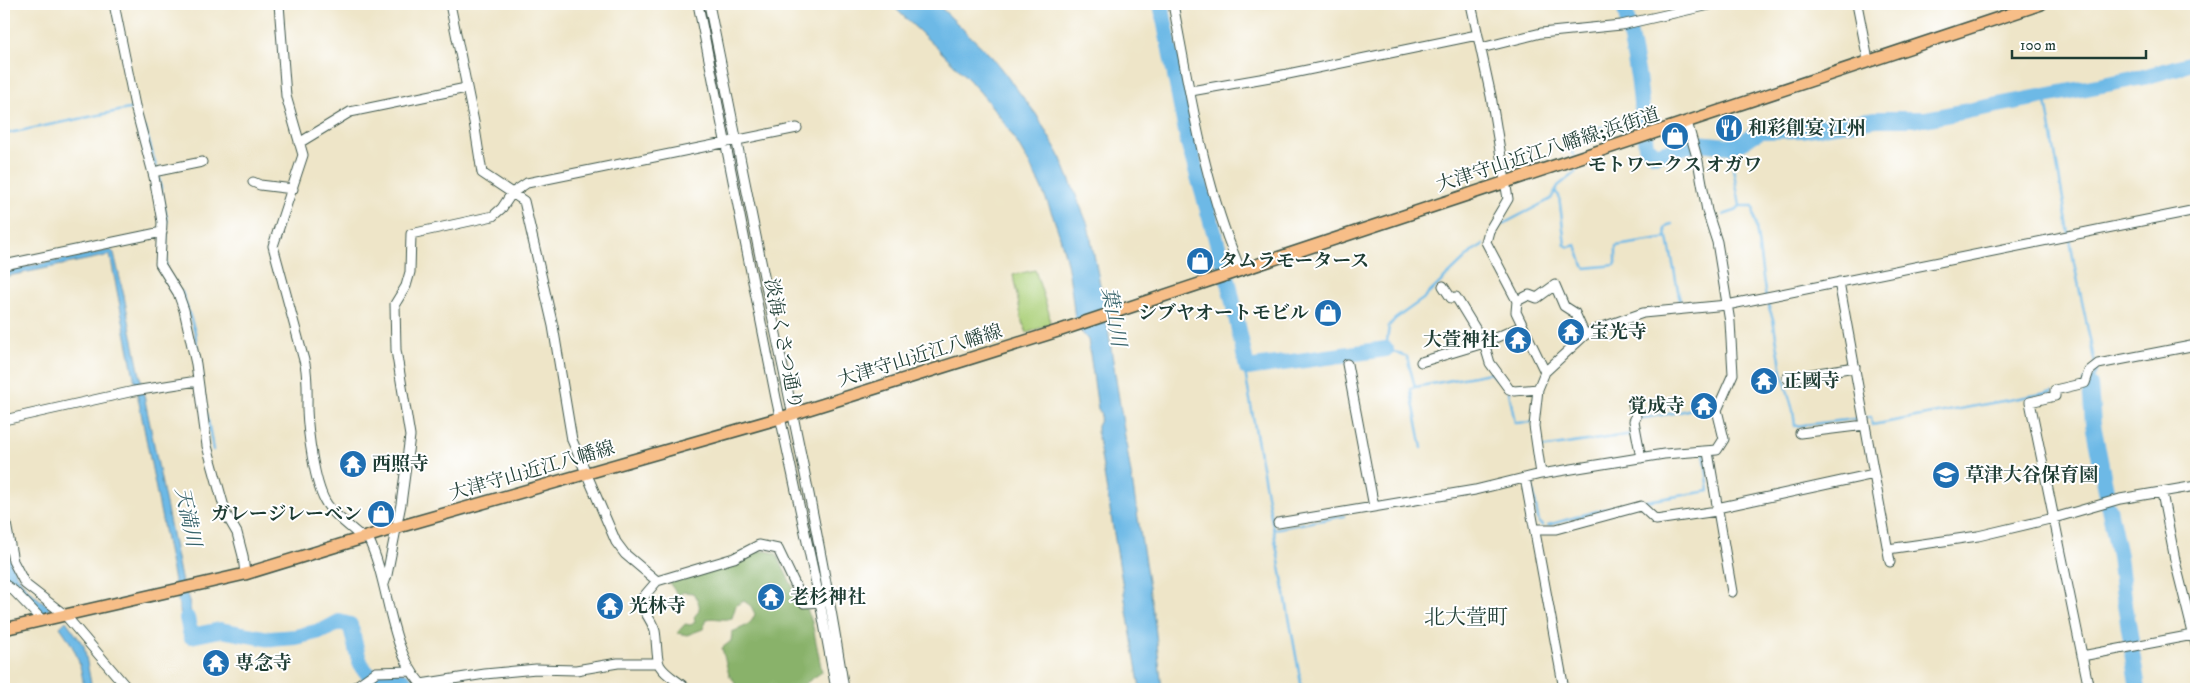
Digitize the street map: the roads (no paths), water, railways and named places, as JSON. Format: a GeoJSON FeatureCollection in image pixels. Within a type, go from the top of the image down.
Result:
{"type":"FeatureCollection","features":[{"type":"Feature","properties":{"kind":"main road","name":"大津守山近江八幡線;浜街道"},"geometry":{"type":"LineString","coordinates":[[1065,329],[1688,122],[1868,60],[2041,4]]}},
{"type":"Feature","properties":{"kind":"main road","name":"大津守山近江八幡線"},"geometry":{"type":"LineString","coordinates":[[4,629],[245,574],[397,528],[794,414],[1065,329]]}},
{"type":"Feature","properties":{"kind":"street"},"geometry":{"type":"LineString","coordinates":[[114,4],[135,106],[153,172],[162,222],[160,264],[178,293],[184,310],[196,364],[208,446],[226,514],[237,533],[245,574]]}},
{"type":"Feature","properties":{"kind":"street"},"geometry":{"type":"LineString","coordinates":[[279,4],[286,96],[303,155],[273,246],[308,378],[308,424],[317,474],[325,501],[366,538],[376,557],[399,642],[410,671],[421,684],[485,674],[536,669],[576,670],[618,663],[658,663]]}},
{"type":"Feature","properties":{"kind":"street"},"geometry":{"type":"LineString","coordinates":[[450,4],[474,122],[482,173],[524,201],[553,326],[572,440],[616,542],[625,554],[657,581]]}},
{"type":"Feature","properties":{"kind":"street","name":"淡海くさつ通り"},"geometry":{"type":"LineString","coordinates":[[698,4],[836,689]]}},
{"type":"Feature","properties":{"kind":"street","name":"淡海くさつ通り"},"geometry":{"type":"LineString","coordinates":[[709,4],[831,601],[844,689]]}},
{"type":"Feature","properties":{"kind":"street"},"geometry":{"type":"LineString","coordinates":[[1173,4],[1199,137],[1223,224],[1232,274]]}},
{"type":"Feature","properties":{"kind":"street"},"geometry":{"type":"LineString","coordinates":[[1471,4],[1481,48],[1508,199],[1489,231],[1486,242],[1517,301],[1516,312],[1545,372]]}},
{"type":"Feature","properties":{"kind":"street"},"geometry":{"type":"LineString","coordinates":[[1481,48],[1541,34],[1621,25],[1714,4]]}},
{"type":"Feature","properties":{"kind":"street"},"geometry":{"type":"LineString","coordinates":[[1857,4],[1868,60]]}},
{"type":"Feature","properties":{"kind":"street"},"geometry":{"type":"LineString","coordinates":[[1191,91],[1298,72],[1477,35]]}},
{"type":"Feature","properties":{"kind":"street"},"geometry":{"type":"LineString","coordinates":[[299,143],[350,112],[466,88]]}},
{"type":"Feature","properties":{"kind":"street"},"geometry":{"type":"LineString","coordinates":[[1278,523],[1526,481],[1541,474],[1641,458],[1716,450],[1723,443],[1724,439],[1718,406],[1733,374],[1730,322],[1717,242],[1707,211],[1698,161],[1688,122]]}},
{"type":"Feature","properties":{"kind":"street"},"geometry":{"type":"LineString","coordinates":[[384,584],[397,528],[410,436],[396,350],[395,304],[408,279],[411,234],[493,216],[502,208],[512,193],[527,183],[797,128]]}},
{"type":"Feature","properties":{"kind":"street"},"geometry":{"type":"LineString","coordinates":[[153,172],[202,162]]}},
{"type":"Feature","properties":{"kind":"street"},"geometry":{"type":"LineString","coordinates":[[253,182],[292,190]]}},
{"type":"Feature","properties":{"kind":"street"},"geometry":{"type":"LineString","coordinates":[[1541,474],[1534,426],[1538,390],[1545,372],[1585,335],[1605,326],[1643,313],[1727,305],[2196,210]]}},
{"type":"Feature","properties":{"kind":"street"},"geometry":{"type":"LineString","coordinates":[[4,264],[162,232]]}},
{"type":"Feature","properties":{"kind":"street"},"geometry":{"type":"LineString","coordinates":[[1839,282],[1890,562]]}},
{"type":"Feature","properties":{"kind":"street"},"geometry":{"type":"LineString","coordinates":[[1517,301],[1529,295],[1537,298],[1555,285],[1564,306],[1575,313],[1585,335]]}},
{"type":"Feature","properties":{"kind":"street"},"geometry":{"type":"LineString","coordinates":[[1442,286],[1451,298],[1456,297],[1484,343],[1490,363],[1509,389],[1514,391],[1538,390]]}},
{"type":"Feature","properties":{"kind":"street"},"geometry":{"type":"LineString","coordinates":[[1421,362],[1484,343],[1522,326]]}},
{"type":"Feature","properties":{"kind":"street"},"geometry":{"type":"LineString","coordinates":[[2089,689],[2030,402],[2055,396],[2055,390],[2085,383],[2089,371],[2098,364],[2196,345]]}},
{"type":"Feature","properties":{"kind":"street"},"geometry":{"type":"LineString","coordinates":[[1347,364],[1374,507]]}},
{"type":"Feature","properties":{"kind":"street"},"geometry":{"type":"LineString","coordinates":[[1787,378],[1855,367]]}},
{"type":"Feature","properties":{"kind":"street"},"geometry":{"type":"LineString","coordinates":[[4,420],[134,392],[197,381]]}},
{"type":"Feature","properties":{"kind":"street"},"geometry":{"type":"LineString","coordinates":[[1634,404],[1636,417],[1634,421],[1641,458]]}},
{"type":"Feature","properties":{"kind":"street"},"geometry":{"type":"LineString","coordinates":[[1800,432],[1865,425]]}},
{"type":"Feature","properties":{"kind":"street"},"geometry":{"type":"LineString","coordinates":[[1708,452],[1732,592]]}},
{"type":"Feature","properties":{"kind":"street"},"geometry":{"type":"LineString","coordinates":[[1536,529],[1556,529],[1641,506],[1656,520],[1717,510],[1874,474]]}},
{"type":"Feature","properties":{"kind":"street"},"geometry":{"type":"LineString","coordinates":[[1526,481],[1564,689]]}},
{"type":"Feature","properties":{"kind":"street"},"geometry":{"type":"LineString","coordinates":[[1888,550],[1978,536],[2054,518],[2120,499],[2196,486]]}},
{"type":"Feature","properties":{"kind":"street"},"geometry":{"type":"LineString","coordinates":[[2162,493],[2176,565],[2196,645]]}},
{"type":"Feature","properties":{"kind":"street"},"geometry":{"type":"LineString","coordinates":[[4,512],[13,561],[19,574],[30,589],[65,615],[128,689]]}},
{"type":"Feature","properties":{"kind":"street"},"geometry":{"type":"LineString","coordinates":[[686,689],[679,682],[668,677],[658,663],[658,648],[654,628],[639,602],[657,581],[734,558],[759,545],[778,549],[804,604],[831,601]]}},
{"type":"Feature","properties":{"kind":"street"},"geometry":{"type":"LineString","coordinates":[[4,584],[14,591],[42,620]]}},
{"type":"Feature","properties":{"kind":"street"},"geometry":{"type":"LineString","coordinates":[[21,598],[30,589]]}},
{"type":"Feature","properties":{"kind":"street"},"geometry":{"type":"LineString","coordinates":[[2082,656],[2193,635]]}},
{"type":"Feature","properties":{"kind":"street"},"geometry":{"type":"LineString","coordinates":[[352,689],[370,675],[410,671]]}},
{"type":"Feature","properties":{"kind":"water"},"geometry":{"type":"Polygon","coordinates":[[[891,4],[937,4],[992,57],[1036,114],[1059,154],[1088,225],[1104,304],[1155,625],[1162,689],[1140,689],[1097,432],[1101,415],[1098,409],[1088,340],[1078,328],[1075,319],[1066,259],[1050,208],[1031,167],[994,109],[958,69],[891,4]]]}},
{"type":"Feature","properties":{"kind":"water"},"geometry":{"type":"Polygon","coordinates":[[[111,250],[114,253],[124,296],[182,583],[189,600],[195,641],[186,642],[110,255],[4,277],[4,271],[111,250]]]}},
{"type":"Feature","properties":{"kind":"water"},"geometry":{"type":"Polygon","coordinates":[[[4,537],[10,560],[19,578],[31,592],[50,607],[46,614],[20,595],[6,576],[3,561],[4,537]]]}},
{"type":"Feature","properties":{"kind":"water"},"geometry":{"type":"Polygon","coordinates":[[[66,621],[84,646],[92,689],[84,689],[77,656],[60,627],[66,621]]]}},
{"type":"Feature","properties":{"kind":"waterway"},"geometry":{"type":"LineString","coordinates":[[1161,4],[1188,142],[1229,284],[1247,368],[1386,349]]}},
{"type":"Feature","properties":{"kind":"waterway"},"geometry":{"type":"LineString","coordinates":[[1624,4],[1638,76],[1646,146],[1655,155],[1697,143],[1729,146],[1742,143],[1762,131],[1801,130],[1876,119],[1925,119],[2144,77],[2196,62]]}},
{"type":"Feature","properties":{"kind":"waterway"},"geometry":{"type":"LineString","coordinates":[[2045,95],[2074,263],[2095,364]]}},
{"type":"Feature","properties":{"kind":"waterway"},"geometry":{"type":"LineString","coordinates":[[4,134],[134,108]]}},
{"type":"Feature","properties":{"kind":"waterway"},"geometry":{"type":"LineString","coordinates":[[1573,155],[1567,135],[1606,126],[1643,122]]}},
{"type":"Feature","properties":{"kind":"waterway"},"geometry":{"type":"LineString","coordinates":[[145,127],[157,170]]}},
{"type":"Feature","properties":{"kind":"waterway"},"geometry":{"type":"LineString","coordinates":[[1729,146],[1740,206],[1753,206],[1766,299],[1773,319],[1782,372],[1793,410],[1795,426],[1871,417],[1872,425],[2052,392]]}},
{"type":"Feature","properties":{"kind":"waterway"},"geometry":{"type":"LineString","coordinates":[[1490,239],[1499,226],[1551,199],[1558,186],[1578,170],[1575,163]]}},
{"type":"Feature","properties":{"kind":"waterway"},"geometry":{"type":"LineString","coordinates":[[159,178],[167,221],[166,266]]}},
{"type":"Feature","properties":{"kind":"waterway"},"geometry":{"type":"LineString","coordinates":[[1555,191],[1559,196],[1565,245],[1569,247],[1576,245],[1583,266],[1586,268],[1615,265],[1616,246],[1668,238],[1681,306]]}},
{"type":"Feature","properties":{"kind":"waterway"},"geometry":{"type":"LineString","coordinates":[[1723,215],[1735,211],[1740,206]]}},
{"type":"Feature","properties":{"kind":"waterway"},"geometry":{"type":"LineString","coordinates":[[1666,237],[1665,229],[1668,225],[1672,224]]}},
{"type":"Feature","properties":{"kind":"waterway"},"geometry":{"type":"LineString","coordinates":[[1422,448],[1411,392],[1411,388],[1415,387],[1407,357],[1386,349],[1389,326],[1395,319],[1423,299],[1474,250],[1484,244]]}},
{"type":"Feature","properties":{"kind":"waterway"},"geometry":{"type":"LineString","coordinates":[[182,292],[195,332],[199,359]]}},
{"type":"Feature","properties":{"kind":"waterway"},"geometry":{"type":"LineString","coordinates":[[1247,368],[1245,372],[1302,689]]}},
{"type":"Feature","properties":{"kind":"waterway"},"geometry":{"type":"LineString","coordinates":[[2087,385],[2090,385],[2097,369]]}},
{"type":"Feature","properties":{"kind":"waterway"},"geometry":{"type":"LineString","coordinates":[[1415,387],[1490,373],[1497,379]]}},
{"type":"Feature","properties":{"kind":"waterway"},"geometry":{"type":"LineString","coordinates":[[2090,385],[2093,424],[2107,495]]}},
{"type":"Feature","properties":{"kind":"waterway"},"geometry":{"type":"LineString","coordinates":[[1509,392],[1515,423],[1532,422]]}},
{"type":"Feature","properties":{"kind":"waterway"},"geometry":{"type":"LineString","coordinates":[[1638,419],[1680,412],[1710,404],[1714,410]]}},
{"type":"Feature","properties":{"kind":"waterway"},"geometry":{"type":"LineString","coordinates":[[207,414],[213,450]]}},
{"type":"Feature","properties":{"kind":"waterway"},"geometry":{"type":"LineString","coordinates":[[1540,448],[1633,434]]}},
{"type":"Feature","properties":{"kind":"waterway"},"geometry":{"type":"LineString","coordinates":[[1640,502],[1709,491],[1704,452]]}},
{"type":"Feature","properties":{"kind":"waterway"},"geometry":{"type":"LineString","coordinates":[[1512,485],[1524,483]]}},
{"type":"Feature","properties":{"kind":"waterway"},"geometry":{"type":"LineString","coordinates":[[1529,483],[1532,485],[1539,523],[1543,526]]}},
{"type":"Feature","properties":{"kind":"waterway"},"geometry":{"type":"LineString","coordinates":[[1548,525],[1611,507],[1635,503]]}},
{"type":"Feature","properties":{"kind":"waterway"},"geometry":{"type":"LineString","coordinates":[[2109,508],[2119,556],[2124,597]]}},
{"type":"Feature","properties":{"kind":"waterway"},"geometry":{"type":"LineString","coordinates":[[1274,529],[1344,516]]}},
{"type":"Feature","properties":{"kind":"waterway"},"geometry":{"type":"LineString","coordinates":[[2125,605],[2131,640]]}},
{"type":"Feature","properties":{"kind":"waterway","name":"天満川"},"geometry":{"type":"LineString","coordinates":[[187,618],[191,636],[220,630],[270,639],[296,637],[324,630],[339,622],[350,625],[360,662],[364,669],[378,679],[403,680],[412,689]]}},
{"type":"Feature","properties":{"kind":"waterway"},"geometry":{"type":"LineString","coordinates":[[2132,653],[2138,689]]}},
{"type":"Feature","properties":{"kind":"place","name":"和彩創宴 江州"},"geometry":{"type":"Point","coordinates":[1729,128]}},
{"type":"Feature","properties":{"kind":"place","name":"モトワークス オガワ"},"geometry":{"type":"Point","coordinates":[1675,136]}},
{"type":"Feature","properties":{"kind":"place","name":"タムラモータース"},"geometry":{"type":"Point","coordinates":[1200,261]}},
{"type":"Feature","properties":{"kind":"place","name":"シブヤオートモビル"},"geometry":{"type":"Point","coordinates":[1328,313]}},
{"type":"Feature","properties":{"kind":"place","name":"宝光寺"},"geometry":{"type":"Point","coordinates":[1571,332]}},
{"type":"Feature","properties":{"kind":"place","name":"大萱神社"},"geometry":{"type":"Point","coordinates":[1518,340]}},
{"type":"Feature","properties":{"kind":"place","name":"正國寺"},"geometry":{"type":"Point","coordinates":[1764,381]}},
{"type":"Feature","properties":{"kind":"place","name":"覚成寺"},"geometry":{"type":"Point","coordinates":[1704,406]}},
{"type":"Feature","properties":{"kind":"place","name":"西照寺"},"geometry":{"type":"Point","coordinates":[353,464]}},
{"type":"Feature","properties":{"kind":"place","name":"草津大谷保育園"},"geometry":{"type":"Point","coordinates":[1946,475]}},
{"type":"Feature","properties":{"kind":"place","name":"ガレージレーベン"},"geometry":{"type":"Point","coordinates":[381,514]}},
{"type":"Feature","properties":{"kind":"place","name":"老杉神社"},"geometry":{"type":"Point","coordinates":[771,597]}},
{"type":"Feature","properties":{"kind":"place","name":"光林寺"},"geometry":{"type":"Point","coordinates":[610,606]}},
{"type":"Feature","properties":{"kind":"place","name":"専念寺"},"geometry":{"type":"Point","coordinates":[216,663]}},
{"type":"Feature","properties":{"kind":"district","name":"北大萱町"},"geometry":{"type":"Point","coordinates":[1466,618]}},
{"type":"Feature","properties":{"kind":"water label","name":"葉山川"},"geometry":{"type":"Point","coordinates":[1113,317]}}]}
